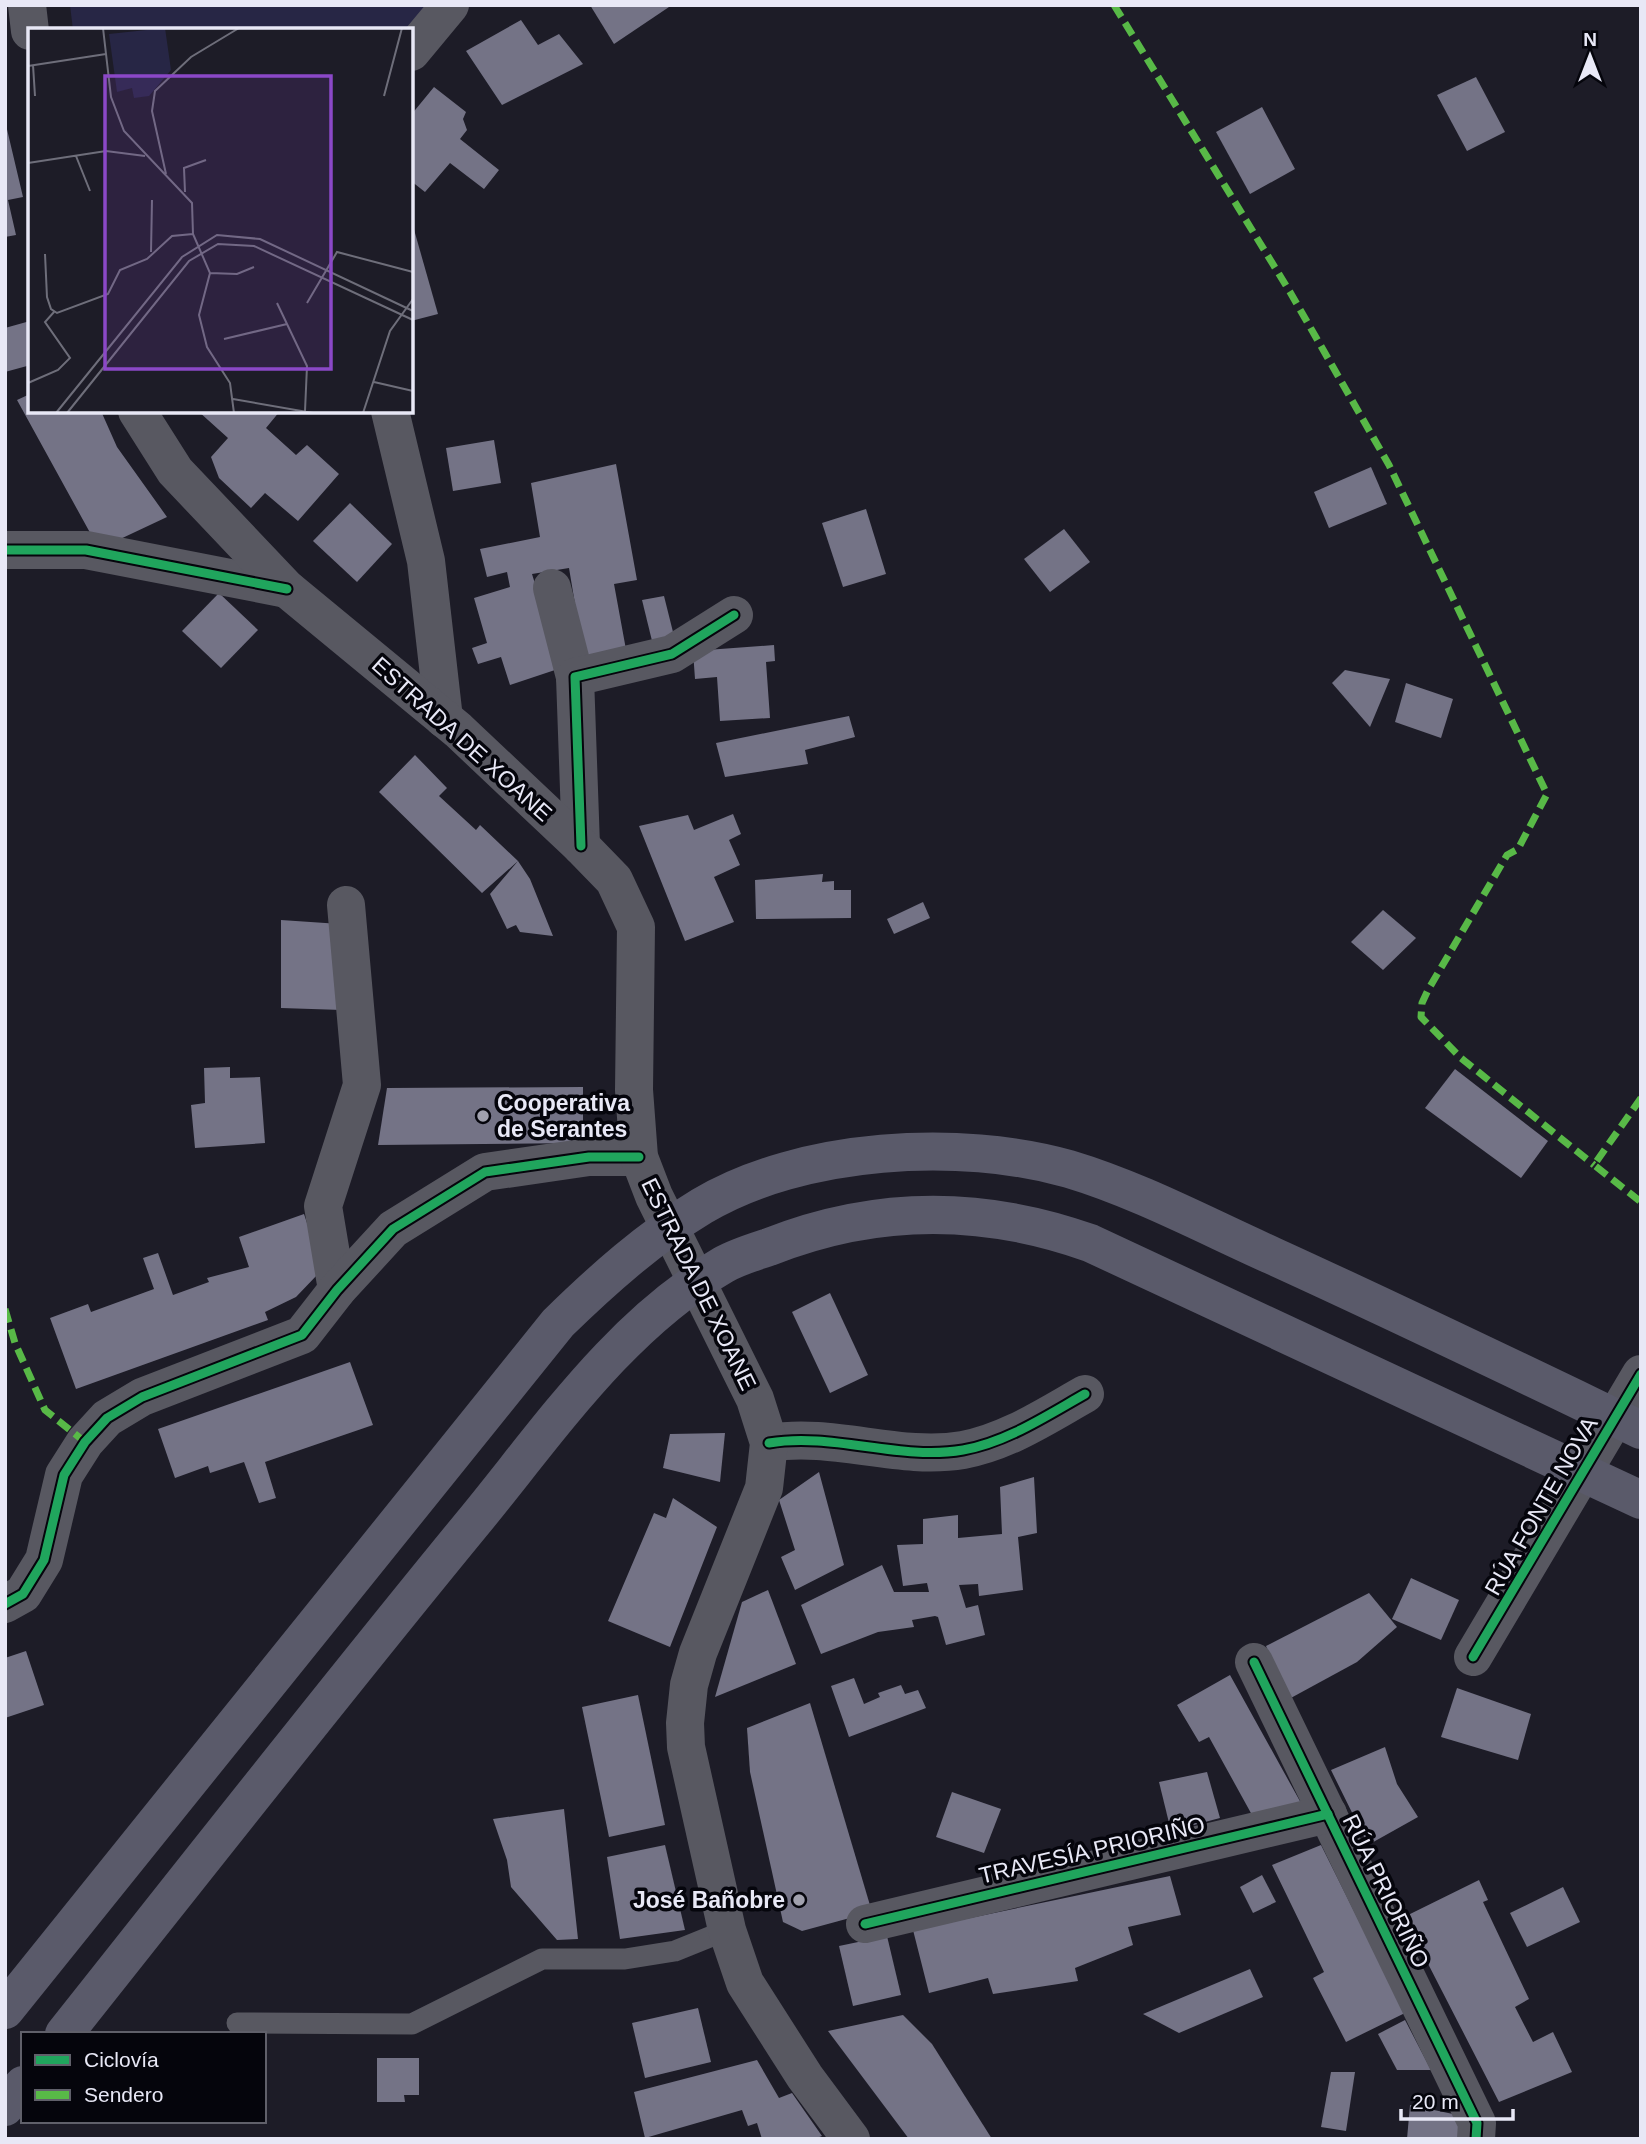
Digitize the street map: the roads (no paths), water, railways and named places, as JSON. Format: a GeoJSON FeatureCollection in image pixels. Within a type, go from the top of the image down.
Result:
{"type":"FeatureCollection","features":[{"type":"Feature","properties":{"kind":"highway"},"geometry":{"type":"LineString","coordinates":[[5,2010],[558,1323],[598,1284],[641,1250],[704,1205],[749,1185],[814,1163],[872,1154],[939,1152],[1007,1158],[1068,1169],[1132,1193],[1334,1284],[1641,1430]]}},
{"type":"Feature","properties":{"kind":"highway"},"geometry":{"type":"LineString","coordinates":[[66,2032],[404,1606],[614,1351],[660,1310],[724,1264],[821,1228],[898,1215],[951,1213],[1043,1226],[1090,1243],[1641,1500]]}},
{"type":"Feature","properties":{"kind":"highway"},"geometry":{"type":"LineString","coordinates":[[5,2107],[21,2087]]}},
{"type":"Feature","properties":{"kind":"street"},"geometry":{"type":"LineString","coordinates":[[27,5],[30,28]]}},
{"type":"Feature","properties":{"kind":"street"},"geometry":{"type":"LineString","coordinates":[[413,50],[450,5]]}},
{"type":"Feature","properties":{"kind":"street","name":"ESTRADA DE XOANE"},"geometry":{"type":"LineString","coordinates":[[138,413],[175,471],[287,589],[444,719],[614,880],[636,927],[634,1090],[639,1157],[654,1196],[755,1399],[766,1426],[769,1443],[764,1488],[698,1653],[689,1685],[685,1723],[686,1747],[727,1930],[746,1983],[805,2077],[851,2139]]}},
{"type":"Feature","properties":{"kind":"street"},"geometry":{"type":"LineString","coordinates":[[390,413],[426,561],[444,719]]}},
{"type":"Feature","properties":{"kind":"street"},"geometry":{"type":"LineString","coordinates":[[5,550],[86,550],[287,589]]}},
{"type":"Feature","properties":{"kind":"street"},"geometry":{"type":"LineString","coordinates":[[552,588],[575,677],[581,846]]}},
{"type":"Feature","properties":{"kind":"street"},"geometry":{"type":"LineString","coordinates":[[575,677],[672,654],[734,615]]}},
{"type":"Feature","properties":{"kind":"street"},"geometry":{"type":"LineString","coordinates":[[337,1290],[323,1206],[362,1085],[346,905]]}},
{"type":"Feature","properties":{"kind":"street"},"geometry":{"type":"LineString","coordinates":[[5,1604],[23,1594],[44,1560],[64,1475],[85,1442],[107,1418],[142,1396],[302,1335],[337,1290],[393,1229],[485,1172],[589,1157],[639,1157]]}},
{"type":"Feature","properties":{"kind":"street","name":"RÚA FONTE NOVA"},"geometry":{"type":"LineString","coordinates":[[1474,1657],[1641,1374]]}},
{"type":"Feature","properties":{"kind":"street"},"geometry":{"type":"LineString","coordinates":[[769,1443],[784,1440],[912,1452],[962,1450],[1014,1434],[1085,1394]]}},
{"type":"Feature","properties":{"kind":"street","name":"RÚA PRIORIÑO"},"geometry":{"type":"LineString","coordinates":[[1254,1662],[1477,2123],[1476,2139]]}},
{"type":"Feature","properties":{"kind":"street","name":"TRAVESÍA PRIORIÑO"},"geometry":{"type":"LineString","coordinates":[[865,1924],[1328,1814]]}},
{"type":"Feature","properties":{"kind":"lane"},"geometry":{"type":"LineString","coordinates":[[237,2023],[412,2024],[542,1959],[637,1957],[675,1951],[727,1930]]}},
{"type":"Feature","properties":{"kind":"place","name":"Cooperativa de Serantes"},"geometry":{"type":"Point","coordinates":[483,1116]}},
{"type":"Feature","properties":{"kind":"place","name":"José Bañobre"},"geometry":{"type":"Point","coordinates":[799,1900]}}]}
